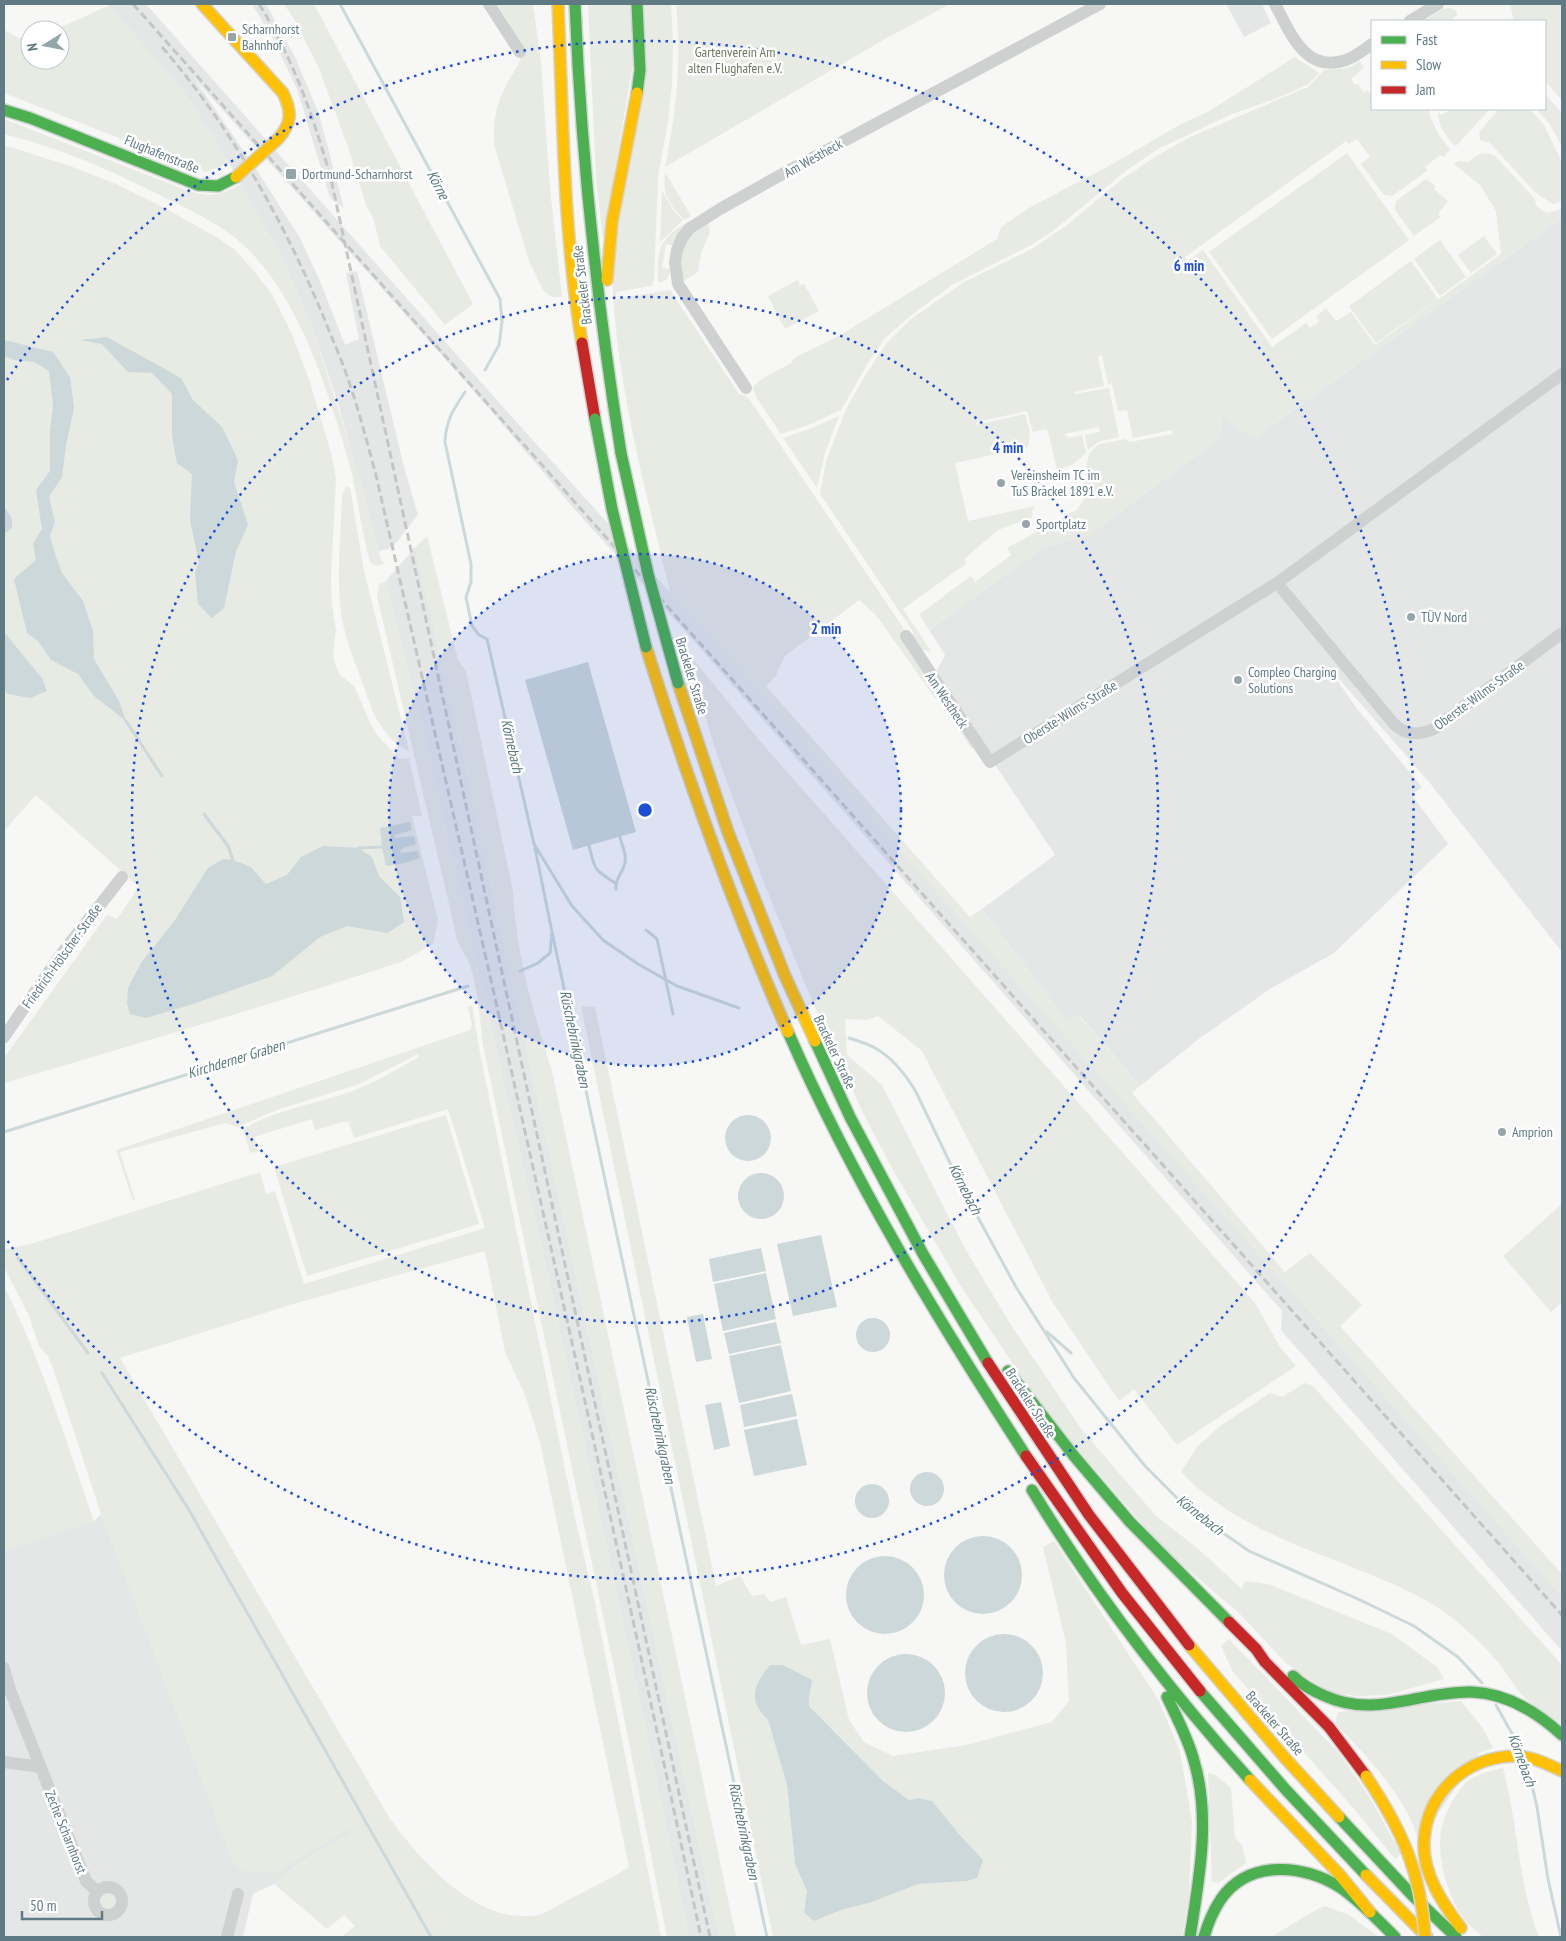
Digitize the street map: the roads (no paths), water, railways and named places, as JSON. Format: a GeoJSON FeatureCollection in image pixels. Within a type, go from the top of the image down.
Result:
{"type":"FeatureCollection","features":[{"type":"Feature","properties":{"kind":"main road","name":"Flughafenstraße"},"geometry":{"type":"LineString","coordinates":[[4,110],[198,185],[216,187],[226,184],[278,139],[288,128],[291,118],[289,106],[283,93],[202,4]]}},
{"type":"Feature","properties":{"kind":"main road","name":"Brackeler Straße"},"geometry":{"type":"LineString","coordinates":[[558,4],[564,180],[581,337],[612,510],[646,647],[722,876],[754,956],[825,1113],[862,1185],[966,1363],[1019,1446],[1107,1572],[1201,1692],[1335,1843],[1426,1937]]}},
{"type":"Feature","properties":{"kind":"main road","name":"Brackeler Straße"},"geometry":{"type":"LineString","coordinates":[[575,4],[584,158],[607,367],[621,453],[648,574],[678,683],[719,810],[768,936],[843,1103],[911,1234],[960,1321],[1039,1444],[1083,1508],[1170,1622],[1252,1722],[1337,1816],[1412,1895],[1456,1937]]}},
{"type":"Feature","properties":{"kind":"main road"},"geometry":{"type":"LineString","coordinates":[[607,367],[607,263],[612,222],[640,70],[637,4]]}},
{"type":"Feature","properties":{"kind":"main road"},"geometry":{"type":"LineString","coordinates":[[547,39],[555,144],[564,180]]}},
{"type":"Feature","properties":{"kind":"main road"},"geometry":{"type":"LineString","coordinates":[[911,1234],[1004,1366],[1074,1456],[1130,1522],[1256,1649],[1265,1662],[1329,1727],[1366,1776],[1394,1819],[1409,1851],[1421,1891],[1426,1937]]}},
{"type":"Feature","properties":{"kind":"main road"},"geometry":{"type":"LineString","coordinates":[[920,1284],[935,1327],[997,1432]]}},
{"type":"Feature","properties":{"kind":"main road"},"geometry":{"type":"LineString","coordinates":[[1025,1478],[1080,1566],[1146,1654],[1236,1764],[1351,1887],[1370,1912]]}},
{"type":"Feature","properties":{"kind":"main road"},"geometry":{"type":"LineString","coordinates":[[1256,1649],[1271,1657],[1299,1682],[1338,1702],[1368,1708],[1425,1697],[1472,1692],[1506,1698],[1538,1714],[1562,1735]]}},
{"type":"Feature","properties":{"kind":"main road"},"geometry":{"type":"LineString","coordinates":[[1146,1654],[1181,1724],[1197,1771],[1201,1793],[1203,1829],[1190,1937]]}},
{"type":"Feature","properties":{"kind":"main road"},"geometry":{"type":"LineString","coordinates":[[1468,1937],[1448,1910],[1436,1888],[1426,1860],[1424,1842],[1426,1824],[1433,1805],[1442,1791],[1460,1772],[1499,1756],[1527,1757],[1550,1764],[1562,1771]]}},
{"type":"Feature","properties":{"kind":"main road"},"geometry":{"type":"LineString","coordinates":[[1204,1937],[1208,1921],[1222,1896],[1235,1884],[1250,1875],[1271,1869],[1292,1868],[1317,1875],[1346,1892],[1370,1912],[1395,1937]]}},
{"type":"Feature","properties":{"kind":"street"},"geometry":{"type":"LineString","coordinates":[[489,4],[520,52]]}},
{"type":"Feature","properties":{"kind":"street","name":"Am Westheck"},"geometry":{"type":"LineString","coordinates":[[746,388],[678,284],[675,262],[676,250],[690,228],[714,212],[778,177],[1100,4]]}},
{"type":"Feature","properties":{"kind":"street"},"geometry":{"type":"LineString","coordinates":[[1275,4],[1299,46],[1311,58],[1318,61],[1328,63],[1348,59],[1371,45]]}},
{"type":"Feature","properties":{"kind":"street"},"geometry":{"type":"LineString","coordinates":[[1412,20],[1438,4]]}},
{"type":"Feature","properties":{"kind":"street","name":"Oberste-Wilms-Straße"},"geometry":{"type":"LineString","coordinates":[[990,762],[1277,583],[1562,374]]}},
{"type":"Feature","properties":{"kind":"street","name":"Oberste-Wilms-Straße"},"geometry":{"type":"LineString","coordinates":[[1277,583],[1394,724],[1408,733],[1417,734],[1434,728],[1562,633]]}},
{"type":"Feature","properties":{"kind":"street","name":"Am Westheck"},"geometry":{"type":"LineString","coordinates":[[906,636],[990,762]]}},
{"type":"Feature","properties":{"kind":"street","name":"Friedrich-Hölscher-Straße"},"geometry":{"type":"LineString","coordinates":[[4,1037],[59,957],[122,877]]}},
{"type":"Feature","properties":{"kind":"street","name":"Zeche Scharnhorst"},"geometry":{"type":"LineString","coordinates":[[4,1668],[7,1688],[41,1767],[86,1881],[98,1892]]}},
{"type":"Feature","properties":{"kind":"street"},"geometry":{"type":"LineString","coordinates":[[4,1762],[41,1767]]}},
{"type":"Feature","properties":{"kind":"street"},"geometry":{"type":"LineString","coordinates":[[227,1937],[238,1894]]}},
{"type":"Feature","properties":{"kind":"waterway","name":"Körne"},"geometry":{"type":"LineString","coordinates":[[340,4],[500,299],[502,322],[499,345],[485,370]]}},
{"type":"Feature","properties":{"kind":"waterway","name":"Körnebach"},"geometry":{"type":"LineString","coordinates":[[465,392],[451,416],[445,442],[471,564],[471,582],[466,597],[472,626],[479,635],[487,639],[534,844],[572,906],[603,940],[638,964],[677,986],[739,1008]]}},
{"type":"Feature","properties":{"kind":"waterway"},"geometry":{"type":"LineString","coordinates":[[126,721],[162,776]]}},
{"type":"Feature","properties":{"kind":"waterway"},"geometry":{"type":"LineString","coordinates":[[204,814],[228,846],[233,860]]}},
{"type":"Feature","properties":{"kind":"waterway"},"geometry":{"type":"LineString","coordinates":[[616,889],[616,882],[625,863],[620,837]]}},
{"type":"Feature","properties":{"kind":"waterway"},"geometry":{"type":"LineString","coordinates":[[589,846],[596,869],[615,883]]}},
{"type":"Feature","properties":{"kind":"waterway"},"geometry":{"type":"LineString","coordinates":[[358,848],[382,847]]}},
{"type":"Feature","properties":{"kind":"waterway","name":"Kirchderner Graben"},"geometry":{"type":"LineString","coordinates":[[520,971],[538,963],[550,953],[552,932],[535,848]]}},
{"type":"Feature","properties":{"kind":"waterway"},"geometry":{"type":"LineString","coordinates":[[646,930],[657,939],[673,1014]]}},
{"type":"Feature","properties":{"kind":"waterway","name":"Rüschebrinkgraben"},"geometry":{"type":"LineString","coordinates":[[552,932],[767,1937]]}},
{"type":"Feature","properties":{"kind":"waterway","name":"Kirchderner Graben"},"geometry":{"type":"LineString","coordinates":[[4,1132],[468,986]]}},
{"type":"Feature","properties":{"kind":"waterway","name":"Körnebach"},"geometry":{"type":"LineString","coordinates":[[849,1038],[882,1052],[908,1079],[963,1190],[1016,1287],[1074,1378],[1145,1466],[1187,1508],[1249,1551],[1414,1626],[1458,1657],[1482,1683]]}},
{"type":"Feature","properties":{"kind":"waterway"},"geometry":{"type":"LineString","coordinates":[[18,1258],[88,1353]]}},
{"type":"Feature","properties":{"kind":"waterway"},"geometry":{"type":"LineString","coordinates":[[1047,1332],[1071,1353]]}},
{"type":"Feature","properties":{"kind":"waterway"},"geometry":{"type":"LineString","coordinates":[[102,1373],[189,1510],[431,1937]]}},
{"type":"Feature","properties":{"kind":"waterway","name":"Körnebach"},"geometry":{"type":"LineString","coordinates":[[1496,1705],[1520,1748]]}},
{"type":"Feature","properties":{"kind":"waterway","name":"Körnebach"},"geometry":{"type":"LineString","coordinates":[[1528,1768],[1537,1807],[1548,1879],[1561,1937]]}},
{"type":"Feature","properties":{"kind":"railway"},"geometry":{"type":"LineString","coordinates":[[133,4],[1562,1615]]}},
{"type":"Feature","properties":{"kind":"railway"},"geometry":{"type":"LineString","coordinates":[[259,4],[292,67],[317,134],[331,179],[710,1937]]}},
{"type":"Feature","properties":{"kind":"railway"},"geometry":{"type":"LineString","coordinates":[[162,47],[212,111],[234,144],[275,214],[326,323],[345,369],[362,423],[375,471],[459,837],[541,1203],[701,1937]]}},
{"type":"Feature","properties":{"kind":"place","name":"Scharnhorst Bahnhof"},"geometry":{"type":"Point","coordinates":[232,37]}},
{"type":"Feature","properties":{"kind":"place","name":"Dortmund-Scharnhorst"},"geometry":{"type":"Point","coordinates":[291,174]}},
{"type":"Feature","properties":{"kind":"place","name":"Vereinsheim TC im TuS Brackel 1891 e.V."},"geometry":{"type":"Point","coordinates":[1001,483]}},
{"type":"Feature","properties":{"kind":"place","name":"Sportplatz"},"geometry":{"type":"Point","coordinates":[1026,524]}},
{"type":"Feature","properties":{"kind":"place","name":"TÜV Nord"},"geometry":{"type":"Point","coordinates":[1411,617]}},
{"type":"Feature","properties":{"kind":"place","name":"Compleo Charging Solutions"},"geometry":{"type":"Point","coordinates":[1238,680]}},
{"type":"Feature","properties":{"kind":"place","name":"Amprion"},"geometry":{"type":"Point","coordinates":[1502,1132]}},
{"type":"Feature","properties":{"kind":"park label","name":"Gartenverein Am alten Flughafen e.V."},"geometry":{"type":"Point","coordinates":[735,60]}}]}
